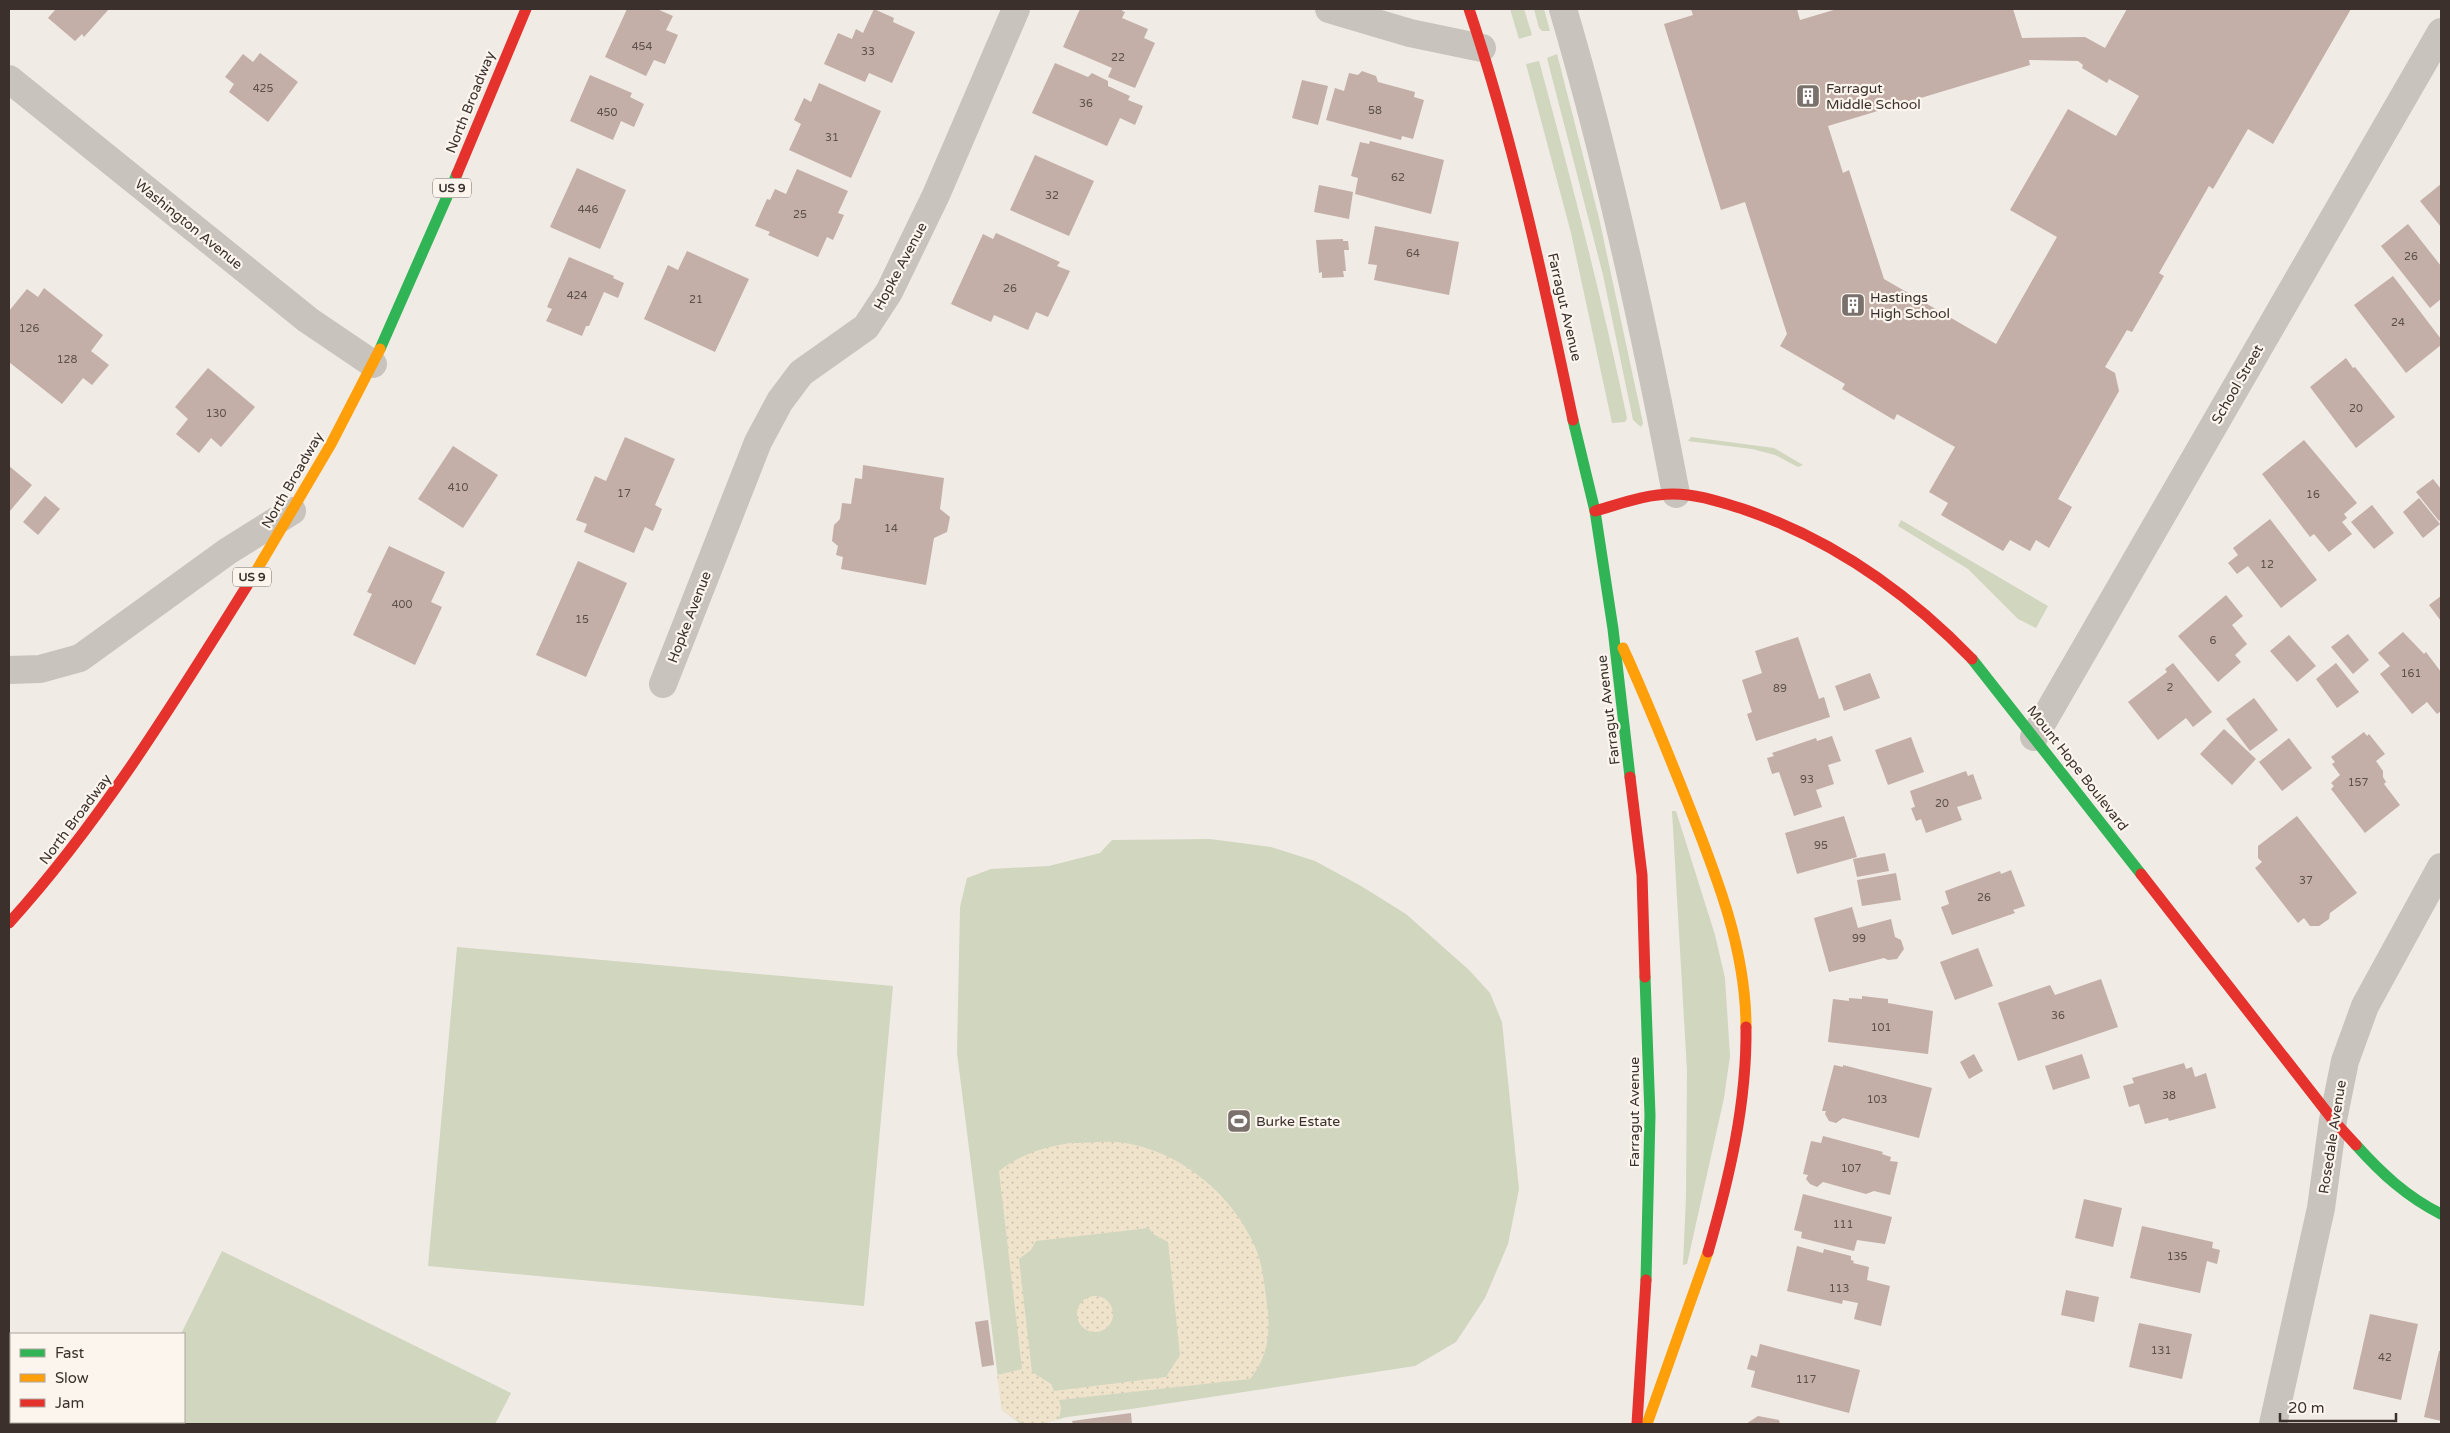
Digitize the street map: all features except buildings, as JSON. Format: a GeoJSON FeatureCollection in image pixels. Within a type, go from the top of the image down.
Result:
{"type":"FeatureCollection","features":[{"type":"Feature","properties":{"kind":"main road","name":"North Broadway"},"geometry":{"type":"LineString","coordinates":[[9,923],[62,862],[121,784],[292,511],[373,364],[424,253],[526,9]]}},
{"type":"Feature","properties":{"kind":"main road","name":"Farragut Avenue"},"geometry":{"type":"LineString","coordinates":[[1469,9],[1482,48],[1540,262],[1576,432],[1595,511],[1614,628],[1642,875],[1650,1106],[1645,1315],[1637,1424]]}},
{"type":"Feature","properties":{"kind":"main road","name":"Mount Hope Boulevard"},"geometry":{"type":"LineString","coordinates":[[1595,511],[1663,495],[1676,494],[1730,505],[1798,530],[1837,549],[1877,574],[1946,631],[1981,668],[2333,1120],[2393,1184],[2410,1198],[2441,1214]]}},
{"type":"Feature","properties":{"kind":"main road"},"geometry":{"type":"LineString","coordinates":[[1614,628],[1650,703],[1720,885],[1734,932],[1745,998],[1747,1053],[1733,1158],[1697,1289],[1647,1424]]}},
{"type":"Feature","properties":{"kind":"street","name":"Hopke Avenue"},"geometry":{"type":"LineString","coordinates":[[663,684],[758,442],[780,401],[800,373],[866,327],[889,292],[936,196],[1016,9]]}},
{"type":"Feature","properties":{"kind":"street"},"geometry":{"type":"LineString","coordinates":[[1329,9],[1410,33],[1482,48]]}},
{"type":"Feature","properties":{"kind":"street"},"geometry":{"type":"LineString","coordinates":[[1563,9],[1600,139],[1652,369],[1676,494]]}},
{"type":"Feature","properties":{"kind":"street","name":"School Street"},"geometry":{"type":"LineString","coordinates":[[2034,737],[2441,32]]}},
{"type":"Feature","properties":{"kind":"street","name":"Washington Avenue"},"geometry":{"type":"LineString","coordinates":[[9,79],[308,320],[373,364]]}},
{"type":"Feature","properties":{"kind":"street"},"geometry":{"type":"LineString","coordinates":[[9,670],[40,669],[80,658],[228,550],[292,511]]}},
{"type":"Feature","properties":{"kind":"street","name":"Rosedale Avenue"},"geometry":{"type":"LineString","coordinates":[[2273,1424],[2322,1208],[2333,1120],[2345,1061],[2365,1006],[2441,867]]}},
{"type":"Feature","properties":{"kind":"green space"},"geometry":{"type":"Polygon","coordinates":[[[1510,9],[1524,9],[1532,35],[1519,39],[1510,9]]]}},
{"type":"Feature","properties":{"kind":"green space"},"geometry":{"type":"Polygon","coordinates":[[[1534,9],[1544,9],[1550,31],[1542,31],[1539,28],[1534,9]]]}},
{"type":"Feature","properties":{"kind":"green space"},"geometry":{"type":"Polygon","coordinates":[[[1557,54],[1599,218],[1643,423],[1641,427],[1633,420],[1603,275],[1547,58],[1557,54]]]}},
{"type":"Feature","properties":{"kind":"green space"},"geometry":{"type":"Polygon","coordinates":[[[1539,61],[1597,283],[1627,418],[1625,422],[1612,423],[1571,233],[1526,64],[1539,61]]]}},
{"type":"Feature","properties":{"kind":"green space"},"geometry":{"type":"Polygon","coordinates":[[[1691,437],[1774,448],[1803,465],[1798,467],[1775,455],[1752,449],[1688,441],[1691,437]]]}},
{"type":"Feature","properties":{"kind":"green space"},"geometry":{"type":"Polygon","coordinates":[[[1901,520],[2048,606],[2036,628],[2018,619],[1968,569],[1898,526],[1901,520]]]}},
{"type":"Feature","properties":{"kind":"green space"},"geometry":{"type":"Polygon","coordinates":[[[1672,811],[1676,811],[1715,935],[1725,978],[1730,1056],[1724,1098],[1687,1264],[1683,1265],[1686,1196],[1687,1071],[1672,811]]]}},
{"type":"Feature","properties":{"kind":"green space","name":"Burke Estate"},"geometry":{"type":"Polygon","coordinates":[[[1210,839],[1271,847],[1315,861],[1361,886],[1406,914],[1469,970],[1490,993],[1502,1022],[1519,1189],[1508,1244],[1485,1298],[1456,1342],[1415,1366],[1067,1417],[1041,1424],[1021,1424],[1002,1410],[957,1053],[960,907],[967,878],[991,869],[1049,866],[1100,853],[1112,840],[1210,839]]]}},
{"type":"Feature","properties":{"kind":"green space"},"geometry":{"type":"Polygon","coordinates":[[[457,947],[893,986],[864,1306],[428,1266],[457,947]]]}},
{"type":"Feature","properties":{"kind":"green space"},"geometry":{"type":"Polygon","coordinates":[[[222,1251],[511,1393],[495,1424],[137,1424],[185,1423],[185,1333],[181,1333],[222,1251]]]}},
{"type":"Feature","properties":{"kind":"sand"},"geometry":{"type":"Polygon","coordinates":[[[1069,1143],[1126,1143],[1147,1148],[1167,1156],[1204,1180],[1234,1211],[1256,1249],[1263,1273],[1268,1308],[1268,1330],[1265,1350],[1257,1370],[1250,1379],[1059,1400],[1061,1408],[1059,1419],[1042,1424],[1023,1423],[1002,1410],[997,1375],[1022,1369],[999,1171],[1024,1156],[1069,1143]],[[1149,1228],[1036,1241],[1031,1250],[1019,1259],[1032,1372],[1051,1384],[1054,1391],[1166,1377],[1180,1355],[1168,1242],[1153,1234],[1149,1228]]]}},
{"type":"Feature","properties":{"kind":"sand"},"geometry":{"type":"Polygon","coordinates":[[[1095,1296],[1102,1297],[1108,1301],[1112,1307],[1112,1321],[1108,1327],[1102,1331],[1095,1332],[1088,1331],[1082,1327],[1078,1321],[1077,1314],[1078,1307],[1082,1301],[1088,1297],[1095,1296]]]}},
{"type":"Feature","properties":{"kind":"traffic: fast"},"geometry":{"type":"LineString","coordinates":[[380,349],[457,174]]}},
{"type":"Feature","properties":{"kind":"traffic: fast"},"geometry":{"type":"LineString","coordinates":[[1573,420],[1595,511],[1613,629],[1630,777]]}},
{"type":"Feature","properties":{"kind":"traffic: fast"},"geometry":{"type":"LineString","coordinates":[[1972,659],[2141,874]]}},
{"type":"Feature","properties":{"kind":"traffic: fast"},"geometry":{"type":"LineString","coordinates":[[1645,977],[1650,1115],[1646,1280]]}},
{"type":"Feature","properties":{"kind":"traffic: fast"},"geometry":{"type":"LineString","coordinates":[[2356,1145],[2395,1184],[2441,1214]]}},
{"type":"Feature","properties":{"kind":"traffic: slow"},"geometry":{"type":"LineString","coordinates":[[255,573],[331,444],[380,349]]}},
{"type":"Feature","properties":{"kind":"traffic: slow"},"geometry":{"type":"LineString","coordinates":[[1623,648],[1665,746],[1728,914],[1741,970],[1745,998],[1746,1027]]}},
{"type":"Feature","properties":{"kind":"traffic: slow"},"geometry":{"type":"LineString","coordinates":[[1647,1424],[1708,1252]]}},
{"type":"Feature","properties":{"kind":"traffic: jam"},"geometry":{"type":"LineString","coordinates":[[457,174],[526,9]]}},
{"type":"Feature","properties":{"kind":"traffic: jam"},"geometry":{"type":"LineString","coordinates":[[1469,9],[1500,110],[1527,213],[1573,420]]}},
{"type":"Feature","properties":{"kind":"traffic: jam"},"geometry":{"type":"LineString","coordinates":[[1595,511],[1663,494],[1682,494],[1717,501],[1776,521],[1837,552],[1866,570],[1921,612],[1972,659]]}},
{"type":"Feature","properties":{"kind":"traffic: jam"},"geometry":{"type":"LineString","coordinates":[[9,923],[77,841],[140,754],[255,573]]}},
{"type":"Feature","properties":{"kind":"traffic: jam"},"geometry":{"type":"LineString","coordinates":[[1630,777],[1642,875],[1645,977]]}},
{"type":"Feature","properties":{"kind":"traffic: jam"},"geometry":{"type":"LineString","coordinates":[[2141,874],[2333,1120],[2356,1145]]}},
{"type":"Feature","properties":{"kind":"traffic: jam"},"geometry":{"type":"LineString","coordinates":[[1708,1252],[1730,1169],[1740,1113],[1746,1056],[1746,1027]]}},
{"type":"Feature","properties":{"kind":"traffic: jam"},"geometry":{"type":"LineString","coordinates":[[1637,1424],[1646,1280]]}},
{"type":"Feature","properties":{"kind":"place","name":"Farragut Middle School"},"geometry":{"type":"Point","coordinates":[1808,96]}},
{"type":"Feature","properties":{"kind":"place","name":"Hastings High School"},"geometry":{"type":"Point","coordinates":[1853,305]}},
{"type":"Feature","properties":{"kind":"place","name":"Burke Estate"},"geometry":{"type":"Point","coordinates":[1239,1121]}}]}
